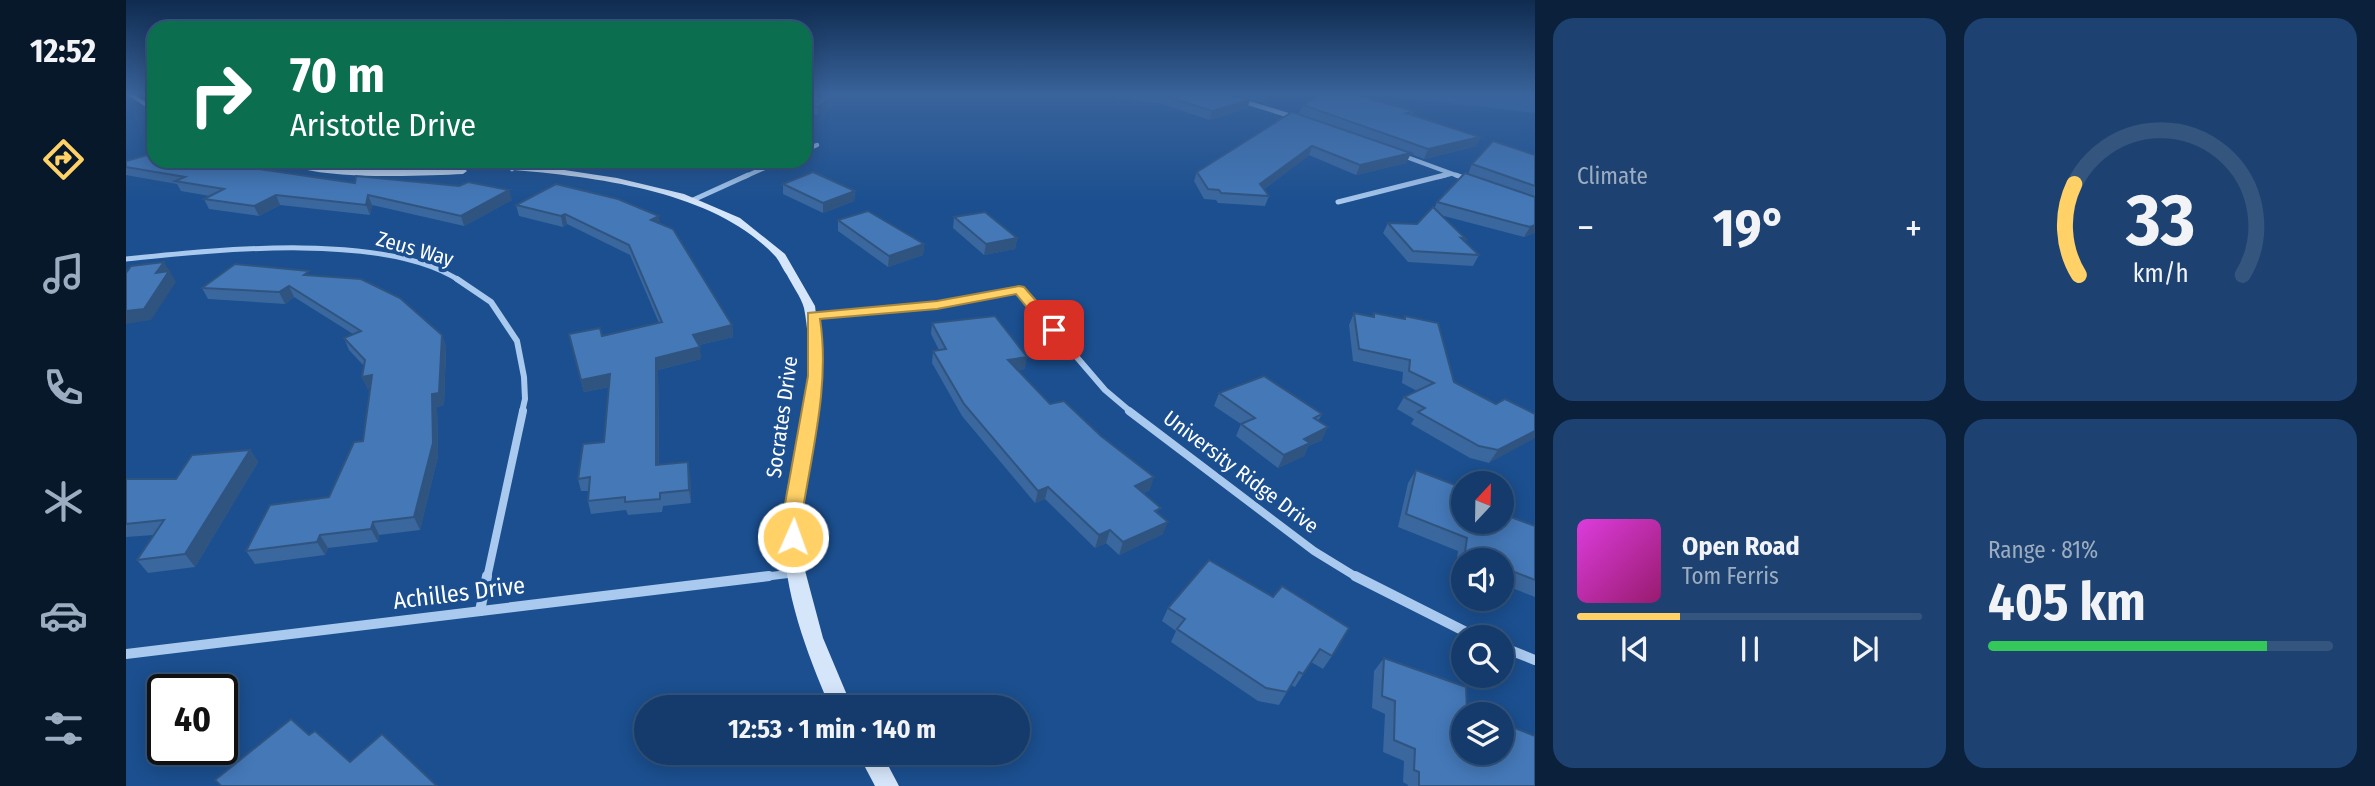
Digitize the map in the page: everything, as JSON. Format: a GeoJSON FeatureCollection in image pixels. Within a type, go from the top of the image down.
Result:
{"type":"FeatureCollection","features":[{"type":"Feature","properties":{"kind":"street"},"geometry":{"type":"LineString","coordinates":[[812,147],[817,145]]}},
{"type":"Feature","properties":{"kind":"street"},"geometry":{"type":"LineString","coordinates":[[1400,155],[1475,182]]}},
{"type":"Feature","properties":{"kind":"street","name":"Socrates Drive"},"geometry":{"type":"LineString","coordinates":[[326,168],[426,173],[483,168]]}},
{"type":"Feature","properties":{"kind":"street","name":"Socrates Drive"},"geometry":{"type":"LineString","coordinates":[[540,168],[632,182],[693,200],[743,225],[766,242],[786,262],[802,286],[813,316],[817,344],[816,376],[792,515],[796,572],[812,638],[836,695]]}},
{"type":"Feature","properties":{"kind":"street"},"geometry":{"type":"LineString","coordinates":[[693,200],[764,168]]}},
{"type":"Feature","properties":{"kind":"street"},"geometry":{"type":"LineString","coordinates":[[1338,202],[1450,173]]}},
{"type":"Feature","properties":{"kind":"street","name":"Zeus Way"},"geometry":{"type":"LineString","coordinates":[[126,259],[251,248],[345,250],[404,260],[434,269],[462,282],[484,298],[502,316],[516,339],[524,368],[524,399],[480,611]]}},
{"type":"Feature","properties":{"kind":"street","name":"University Ridge Drive"},"geometry":{"type":"LineString","coordinates":[[813,316],[937,305],[1019,290],[1105,390],[1147,426],[1314,551],[1373,587],[1451,625]]}},
{"type":"Feature","properties":{"kind":"street","name":"Achilles Drive"},"geometry":{"type":"LineString","coordinates":[[126,654],[796,572]]}},
{"type":"Feature","properties":{"kind":"street"},"geometry":{"type":"LineString","coordinates":[[1514,652],[1535,660]]}},
{"type":"Feature","properties":{"kind":"street"},"geometry":{"type":"LineString","coordinates":[[876,765],[888,786]]}},
{"type":"Feature","properties":{"kind":"building"},"geometry":{"type":"Polygon","coordinates":[[[1262,131],[1346,131],[1411,153],[1360,165],[1312,146],[1260,184],[1269,196],[1221,193],[1219,190],[1208,189],[1197,172],[1262,131]]]}},
{"type":"Feature","properties":{"kind":"building"},"geometry":{"type":"Polygon","coordinates":[[[1376,131],[1461,131],[1480,137],[1428,149],[1376,131]]]}},
{"type":"Feature","properties":{"kind":"building"},"geometry":{"type":"Polygon","coordinates":[[[1493,141],[1535,155],[1535,186],[1472,164],[1493,141]]]}},
{"type":"Feature","properties":{"kind":"building"},"geometry":{"type":"Polygon","coordinates":[[[147,155],[147,168],[252,168],[355,183],[356,176],[459,186],[468,182],[509,190],[461,216],[368,195],[366,205],[276,195],[254,206],[204,199],[224,189],[175,181],[185,177],[126,167],[126,161],[147,155]]]}},
{"type":"Feature","properties":{"kind":"building"},"geometry":{"type":"Polygon","coordinates":[[[813,172],[855,191],[823,203],[783,184],[813,172]]]}},
{"type":"Feature","properties":{"kind":"building"},"geometry":{"type":"Polygon","coordinates":[[[1465,173],[1535,197],[1535,225],[1530,227],[1437,202],[1465,173]]]}},
{"type":"Feature","properties":{"kind":"building"},"geometry":{"type":"Polygon","coordinates":[[[556,184],[618,199],[659,216],[651,220],[673,229],[732,325],[693,335],[700,347],[656,358],[656,465],[688,462],[689,490],[660,493],[660,499],[625,502],[625,497],[588,501],[590,477],[578,479],[583,444],[604,442],[610,374],[581,380],[569,334],[600,328],[602,336],[662,322],[629,245],[565,214],[561,216],[516,205],[556,184]]]}},
{"type":"Feature","properties":{"kind":"building"},"geometry":{"type":"Polygon","coordinates":[[[1433,207],[1479,255],[1413,251],[1388,223],[1417,224],[1433,207]]]}},
{"type":"Feature","properties":{"kind":"building"},"geometry":{"type":"Polygon","coordinates":[[[868,211],[924,244],[889,256],[838,220],[868,211]]]}},
{"type":"Feature","properties":{"kind":"building"},"geometry":{"type":"Polygon","coordinates":[[[985,212],[1017,238],[986,244],[954,217],[985,212]]]}},
{"type":"Feature","properties":{"kind":"building"},"geometry":{"type":"Polygon","coordinates":[[[164,262],[156,273],[169,271],[144,309],[126,311],[126,273],[131,266],[164,262]]]}},
{"type":"Feature","properties":{"kind":"building"},"geometry":{"type":"Polygon","coordinates":[[[235,264],[309,271],[304,275],[361,279],[400,298],[442,335],[439,393],[432,394],[433,443],[414,517],[373,522],[371,529],[320,535],[317,542],[246,551],[270,505],[329,497],[354,442],[363,441],[372,375],[362,377],[365,360],[344,338],[361,331],[289,286],[279,292],[202,288],[235,264]]]}},
{"type":"Feature","properties":{"kind":"building"},"geometry":{"type":"Polygon","coordinates":[[[1354,313],[1374,317],[1374,313],[1405,319],[1405,316],[1438,323],[1454,382],[1496,404],[1505,399],[1535,414],[1535,431],[1498,450],[1479,446],[1418,412],[1425,408],[1404,397],[1434,383],[1409,371],[1410,360],[1359,349],[1354,313]]]}},
{"type":"Feature","properties":{"kind":"building"},"geometry":{"type":"Polygon","coordinates":[[[995,316],[1027,357],[1008,360],[1050,404],[1064,401],[1101,436],[1154,477],[1135,486],[1161,508],[1155,511],[1168,522],[1123,542],[1110,530],[1099,535],[1048,487],[1038,491],[964,404],[933,351],[946,349],[932,323],[995,316]]]}},
{"type":"Feature","properties":{"kind":"building"},"geometry":{"type":"Polygon","coordinates":[[[1264,376],[1322,414],[1314,418],[1328,427],[1304,439],[1310,443],[1284,455],[1241,424],[1255,418],[1219,393],[1264,376]]]}},
{"type":"Feature","properties":{"kind":"building"},"geometry":{"type":"Polygon","coordinates":[[[250,450],[185,554],[137,560],[164,520],[126,524],[126,479],[176,479],[192,455],[250,450]]]}},
{"type":"Feature","properties":{"kind":"building"},"geometry":{"type":"Polygon","coordinates":[[[1416,470],[1451,483],[1451,532],[1406,514],[1416,470]]]}},
{"type":"Feature","properties":{"kind":"building"},"geometry":{"type":"Polygon","coordinates":[[[1514,518],[1535,526],[1535,580],[1514,572],[1514,548],[1466,548],[1467,538],[1457,534],[1514,534],[1514,518]]]}},
{"type":"Feature","properties":{"kind":"building"},"geometry":{"type":"Polygon","coordinates":[[[1209,560],[1273,597],[1282,586],[1349,628],[1332,656],[1320,649],[1303,674],[1299,672],[1287,692],[1266,688],[1177,629],[1185,619],[1168,608],[1209,560]]]}},
{"type":"Feature","properties":{"kind":"building"},"geometry":{"type":"Polygon","coordinates":[[[1384,658],[1451,682],[1451,688],[1466,688],[1467,702],[1451,702],[1451,765],[1514,765],[1514,728],[1535,736],[1535,786],[1419,786],[1419,772],[1414,770],[1415,749],[1394,740],[1395,701],[1382,696],[1384,658]]]}},
{"type":"Feature","properties":{"kind":"building"},"geometry":{"type":"Polygon","coordinates":[[[291,719],[309,735],[315,731],[350,762],[382,734],[437,786],[221,786],[215,780],[234,765],[238,765],[238,762],[291,719]]]}},
{"type":"Feature","properties":{"kind":"route"},"geometry":{"type":"LineString","coordinates":[[793,537],[792,515],[816,376],[817,344],[813,316],[937,305],[1019,290],[1054,330]]}}]}
